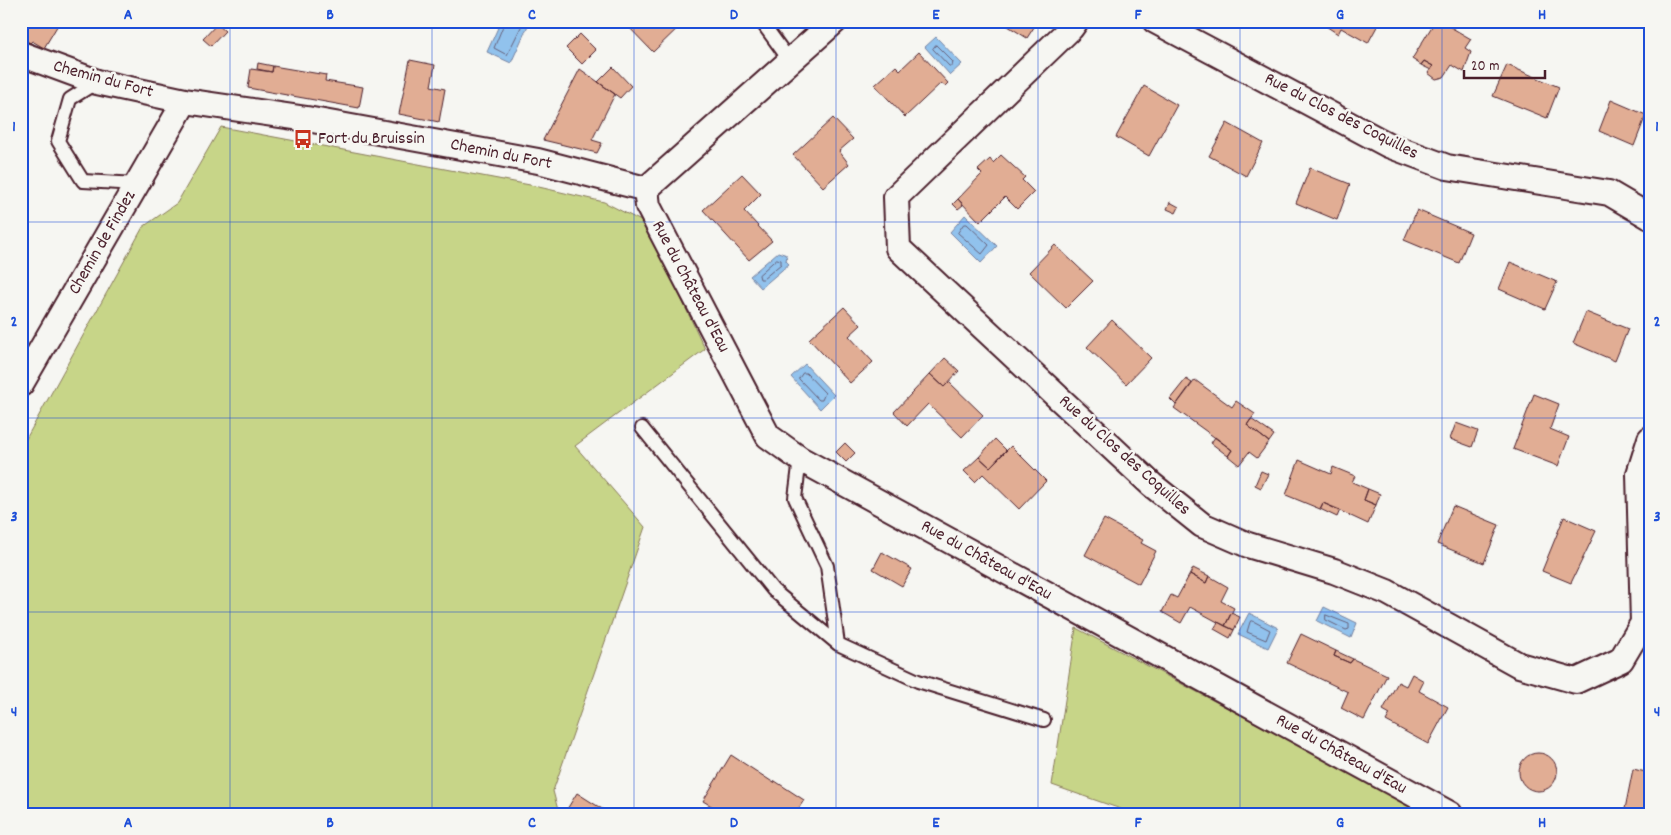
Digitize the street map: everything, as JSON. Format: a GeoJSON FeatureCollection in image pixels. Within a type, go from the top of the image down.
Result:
{"type":"FeatureCollection","features":[{"type":"Feature","properties":{"kind":"street"},"geometry":{"type":"LineString","coordinates":[[646,188],[835,21]]}},
{"type":"Feature","properties":{"kind":"street","name":"Rue du Clos des Coquilles"},"geometry":{"type":"LineString","coordinates":[[1076,21],[1071,28],[896,197],[898,248],[1152,485],[1202,525],[1248,545],[1334,571],[1387,592],[1518,665],[1576,681],[1621,660],[1643,624],[1639,474],[1650,439]]}},
{"type":"Feature","properties":{"kind":"street","name":"Rue du Clos des Coquilles"},"geometry":{"type":"LineString","coordinates":[[1156,21],[1388,145],[1447,167],[1609,193],[1650,217]]}},
{"type":"Feature","properties":{"kind":"street","name":"Chemin du Fort"},"geometry":{"type":"LineString","coordinates":[[21,54],[97,82],[185,101],[307,119],[538,161],[646,188]]}},
{"type":"Feature","properties":{"kind":"street","name":"Chemin de Findez"},"geometry":{"type":"LineString","coordinates":[[21,384],[185,101]]}},
{"type":"Feature","properties":{"kind":"street","name":"Rue du Château d'Eau"},"geometry":{"type":"LineString","coordinates":[[646,188],[648,206],[768,436],[800,459],[1450,814]]}},
{"type":"Feature","properties":{"kind":"lane"},"geometry":{"type":"LineString","coordinates":[[761,21],[790,60]]}},
{"type":"Feature","properties":{"kind":"lane"},"geometry":{"type":"LineString","coordinates":[[97,82],[70,99],[58,142],[83,181],[138,184]]}},
{"type":"Feature","properties":{"kind":"lane"},"geometry":{"type":"LineString","coordinates":[[642,428],[773,590],[838,644],[918,681],[1044,720]]}},
{"type":"Feature","properties":{"kind":"lane"},"geometry":{"type":"LineString","coordinates":[[800,459],[795,498],[827,566],[838,644]]}},
{"type":"Feature","properties":{"kind":"green space"},"geometry":{"type":"Polygon","coordinates":[[[221,127],[530,185],[604,202],[641,221],[662,258],[705,349],[575,446],[645,527],[553,791],[559,814],[21,814],[21,448],[143,227],[177,203],[221,127]]]}},
{"type":"Feature","properties":{"kind":"green space"},"geometry":{"type":"Polygon","coordinates":[[[1076,628],[1428,814],[1135,814],[1052,785],[1076,628]]]}},
{"type":"Feature","properties":{"kind":"water"},"geometry":{"type":"Polygon","coordinates":[[[501,21],[530,21],[511,63],[487,52],[501,21]]]}},
{"type":"Feature","properties":{"kind":"water"},"geometry":{"type":"Polygon","coordinates":[[[936,37],[962,64],[950,75],[925,47],[936,37]]]}},
{"type":"Feature","properties":{"kind":"water"},"geometry":{"type":"Polygon","coordinates":[[[965,215],[997,246],[981,263],[950,232],[965,215]]]}},
{"type":"Feature","properties":{"kind":"water"},"geometry":{"type":"Polygon","coordinates":[[[778,252],[787,255],[786,261],[789,264],[761,288],[750,276],[778,252]]]}},
{"type":"Feature","properties":{"kind":"water"},"geometry":{"type":"Polygon","coordinates":[[[805,364],[834,395],[820,409],[791,377],[805,364]]]}},
{"type":"Feature","properties":{"kind":"water"},"geometry":{"type":"Polygon","coordinates":[[[1324,607],[1357,623],[1351,638],[1317,621],[1324,607]]]}},
{"type":"Feature","properties":{"kind":"water"},"geometry":{"type":"Polygon","coordinates":[[[1249,613],[1278,628],[1268,648],[1238,634],[1249,613]]]}},
{"type":"Feature","properties":{"kind":"building"},"geometry":{"type":"Polygon","coordinates":[[[21,21],[57,21],[59,23],[44,48],[32,41],[30,43],[21,39],[21,21]]]}},
{"type":"Feature","properties":{"kind":"building"},"geometry":{"type":"Polygon","coordinates":[[[623,21],[685,21],[653,52],[623,21]]]}},
{"type":"Feature","properties":{"kind":"building"},"geometry":{"type":"Polygon","coordinates":[[[1000,21],[1038,21],[1027,38],[1000,21]]]}},
{"type":"Feature","properties":{"kind":"building"},"geometry":{"type":"Polygon","coordinates":[[[1318,21],[1380,21],[1368,43],[1341,28],[1338,34],[1318,21]]]}},
{"type":"Feature","properties":{"kind":"building"},"geometry":{"type":"Polygon","coordinates":[[[1440,21],[1471,39],[1465,48],[1471,52],[1464,72],[1452,65],[1444,77],[1436,79],[1428,73],[1433,66],[1424,61],[1421,65],[1412,59],[1434,23],[1438,25],[1440,21]]]}},
{"type":"Feature","properties":{"kind":"building"},"geometry":{"type":"Polygon","coordinates":[[[217,24],[225,31],[211,46],[203,39],[217,24]]]}},
{"type":"Feature","properties":{"kind":"building"},"geometry":{"type":"Polygon","coordinates":[[[580,34],[596,50],[582,64],[566,48],[580,34]]]}},
{"type":"Feature","properties":{"kind":"building"},"geometry":{"type":"Polygon","coordinates":[[[919,52],[948,83],[945,86],[941,83],[905,117],[875,85],[896,66],[900,70],[919,52]]]}},
{"type":"Feature","properties":{"kind":"building"},"geometry":{"type":"Polygon","coordinates":[[[410,60],[435,65],[431,86],[445,89],[439,122],[399,114],[410,60]]]}},
{"type":"Feature","properties":{"kind":"building"},"geometry":{"type":"Polygon","coordinates":[[[1424,61],[1433,66],[1431,70],[1421,65],[1424,61]]]}},
{"type":"Feature","properties":{"kind":"building"},"geometry":{"type":"Polygon","coordinates":[[[258,63],[273,66],[272,72],[257,69],[258,63]]]}},
{"type":"Feature","properties":{"kind":"building"},"geometry":{"type":"Polygon","coordinates":[[[1507,65],[1559,87],[1547,118],[1493,96],[1507,65]]]}},
{"type":"Feature","properties":{"kind":"building"},"geometry":{"type":"Polygon","coordinates":[[[273,66],[326,75],[325,81],[363,87],[359,108],[248,88],[251,69],[272,72],[273,66]]]}},
{"type":"Feature","properties":{"kind":"building"},"geometry":{"type":"Polygon","coordinates":[[[613,67],[631,86],[620,98],[598,82],[613,67]]]}},
{"type":"Feature","properties":{"kind":"building"},"geometry":{"type":"Polygon","coordinates":[[[580,69],[615,94],[592,140],[602,143],[597,153],[543,140],[580,69]]]}},
{"type":"Feature","properties":{"kind":"building"},"geometry":{"type":"Polygon","coordinates":[[[1144,86],[1177,105],[1149,156],[1116,137],[1144,86]]]}},
{"type":"Feature","properties":{"kind":"building"},"geometry":{"type":"Polygon","coordinates":[[[1611,100],[1646,115],[1634,146],[1599,131],[1611,100]]]}},
{"type":"Feature","properties":{"kind":"building"},"geometry":{"type":"Polygon","coordinates":[[[833,118],[853,139],[839,151],[849,164],[823,187],[793,155],[833,118]]]}},
{"type":"Feature","properties":{"kind":"building"},"geometry":{"type":"Polygon","coordinates":[[[1227,123],[1263,143],[1246,176],[1209,156],[1227,123]]]}},
{"type":"Feature","properties":{"kind":"building"},"geometry":{"type":"Polygon","coordinates":[[[1001,155],[1025,177],[1022,180],[1034,192],[1017,209],[1005,197],[980,222],[958,199],[982,174],[978,170],[990,159],[993,163],[1001,155]]]}},
{"type":"Feature","properties":{"kind":"building"},"geometry":{"type":"Polygon","coordinates":[[[1310,168],[1350,184],[1337,220],[1296,203],[1310,168]]]}},
{"type":"Feature","properties":{"kind":"building"},"geometry":{"type":"Polygon","coordinates":[[[742,174],[761,194],[744,211],[772,241],[749,260],[703,210],[742,174]]]}},
{"type":"Feature","properties":{"kind":"building"},"geometry":{"type":"Polygon","coordinates":[[[958,199],[963,205],[958,209],[953,204],[958,199]]]}},
{"type":"Feature","properties":{"kind":"building"},"geometry":{"type":"Polygon","coordinates":[[[1170,202],[1179,207],[1176,213],[1167,209],[1170,202]]]}},
{"type":"Feature","properties":{"kind":"building"},"geometry":{"type":"Polygon","coordinates":[[[1417,210],[1471,233],[1459,263],[1404,240],[1417,210]]]}},
{"type":"Feature","properties":{"kind":"building"},"geometry":{"type":"Polygon","coordinates":[[[1055,245],[1093,281],[1066,308],[1029,272],[1055,245]]]}},
{"type":"Feature","properties":{"kind":"building"},"geometry":{"type":"Polygon","coordinates":[[[1510,262],[1557,282],[1545,309],[1499,289],[1510,262]]]}},
{"type":"Feature","properties":{"kind":"building"},"geometry":{"type":"Polygon","coordinates":[[[844,307],[861,325],[849,336],[873,362],[850,383],[809,339],[844,307]]]}},
{"type":"Feature","properties":{"kind":"building"},"geometry":{"type":"Polygon","coordinates":[[[1586,312],[1628,329],[1615,361],[1573,343],[1586,312]]]}},
{"type":"Feature","properties":{"kind":"building"},"geometry":{"type":"Polygon","coordinates":[[[1112,320],[1151,358],[1126,384],[1087,347],[1112,320]]]}},
{"type":"Feature","properties":{"kind":"building"},"geometry":{"type":"Polygon","coordinates":[[[945,358],[959,371],[944,387],[930,374],[945,358]]]}},
{"type":"Feature","properties":{"kind":"building"},"geometry":{"type":"Polygon","coordinates":[[[930,374],[944,387],[949,382],[983,415],[962,437],[928,404],[907,426],[894,412],[930,374]]]}},
{"type":"Feature","properties":{"kind":"building"},"geometry":{"type":"Polygon","coordinates":[[[1186,379],[1192,383],[1176,405],[1170,399],[1186,379]]]}},
{"type":"Feature","properties":{"kind":"building"},"geometry":{"type":"Polygon","coordinates":[[[1195,380],[1232,407],[1236,401],[1255,414],[1247,425],[1269,442],[1257,458],[1249,452],[1239,465],[1228,456],[1232,450],[1174,408],[1195,380]]]}},
{"type":"Feature","properties":{"kind":"building"},"geometry":{"type":"Polygon","coordinates":[[[1534,394],[1559,404],[1550,429],[1569,437],[1558,466],[1513,449],[1534,394]]]}},
{"type":"Feature","properties":{"kind":"building"},"geometry":{"type":"Polygon","coordinates":[[[1251,419],[1274,435],[1269,442],[1247,425],[1251,419]]]}},
{"type":"Feature","properties":{"kind":"building"},"geometry":{"type":"Polygon","coordinates":[[[1456,423],[1478,431],[1472,447],[1450,439],[1456,423]]]}},
{"type":"Feature","properties":{"kind":"building"},"geometry":{"type":"Polygon","coordinates":[[[1215,437],[1232,450],[1228,456],[1211,443],[1215,437]]]}},
{"type":"Feature","properties":{"kind":"building"},"geometry":{"type":"Polygon","coordinates":[[[995,439],[1006,450],[990,467],[979,457],[995,439]]]}},
{"type":"Feature","properties":{"kind":"building"},"geometry":{"type":"Polygon","coordinates":[[[845,443],[855,453],[846,462],[836,452],[845,443]]]}},
{"type":"Feature","properties":{"kind":"building"},"geometry":{"type":"Polygon","coordinates":[[[1011,446],[1046,481],[1019,509],[983,474],[975,482],[964,471],[979,457],[990,467],[1011,446]]]}},
{"type":"Feature","properties":{"kind":"building"},"geometry":{"type":"Polygon","coordinates":[[[1299,460],[1331,474],[1333,467],[1355,476],[1352,482],[1368,489],[1364,500],[1376,505],[1368,524],[1323,503],[1320,509],[1286,495],[1299,460]]]}},
{"type":"Feature","properties":{"kind":"building"},"geometry":{"type":"Polygon","coordinates":[[[1261,471],[1268,474],[1261,488],[1255,485],[1261,471]]]}},
{"type":"Feature","properties":{"kind":"building"},"geometry":{"type":"Polygon","coordinates":[[[1368,489],[1380,494],[1376,505],[1364,500],[1368,489]]]}},
{"type":"Feature","properties":{"kind":"building"},"geometry":{"type":"Polygon","coordinates":[[[1323,503],[1340,510],[1337,517],[1320,509],[1323,503]]]}},
{"type":"Feature","properties":{"kind":"building"},"geometry":{"type":"Polygon","coordinates":[[[1453,506],[1499,525],[1484,563],[1437,544],[1453,506]]]}},
{"type":"Feature","properties":{"kind":"building"},"geometry":{"type":"Polygon","coordinates":[[[1564,517],[1596,531],[1571,583],[1542,571],[1564,517]]]}},
{"type":"Feature","properties":{"kind":"building"},"geometry":{"type":"Polygon","coordinates":[[[1104,519],[1143,540],[1141,543],[1156,551],[1139,584],[1085,555],[1104,519]]]}},
{"type":"Feature","properties":{"kind":"building"},"geometry":{"type":"Polygon","coordinates":[[[882,552],[912,569],[902,586],[873,569],[882,552]]]}},
{"type":"Feature","properties":{"kind":"building"},"geometry":{"type":"Polygon","coordinates":[[[1193,568],[1209,576],[1206,583],[1190,574],[1193,568]]]}},
{"type":"Feature","properties":{"kind":"building"},"geometry":{"type":"Polygon","coordinates":[[[1190,574],[1206,583],[1209,576],[1228,587],[1221,601],[1234,608],[1225,626],[1190,607],[1181,623],[1162,612],[1171,595],[1177,598],[1190,574]]]}},
{"type":"Feature","properties":{"kind":"building"},"geometry":{"type":"Polygon","coordinates":[[[1231,613],[1240,617],[1234,630],[1225,626],[1231,613]]]}},
{"type":"Feature","properties":{"kind":"building"},"geometry":{"type":"Polygon","coordinates":[[[1218,622],[1234,630],[1230,638],[1214,629],[1218,622]]]}},
{"type":"Feature","properties":{"kind":"building"},"geometry":{"type":"Polygon","coordinates":[[[1301,634],[1336,651],[1334,656],[1350,663],[1353,659],[1387,675],[1364,720],[1341,708],[1348,692],[1287,663],[1301,634]]]}},
{"type":"Feature","properties":{"kind":"building"},"geometry":{"type":"Polygon","coordinates":[[[1336,651],[1353,659],[1350,663],[1334,656],[1336,651]]]}},
{"type":"Feature","properties":{"kind":"building"},"geometry":{"type":"Polygon","coordinates":[[[1412,674],[1424,681],[1419,691],[1448,707],[1428,744],[1386,721],[1390,714],[1383,710],[1398,682],[1406,686],[1412,674]]]}},
{"type":"Feature","properties":{"kind":"building"},"geometry":{"type":"Polygon","coordinates":[[[1538,753],[1551,759],[1557,772],[1551,785],[1538,791],[1525,785],[1519,772],[1525,759],[1538,753]]]}},
{"type":"Feature","properties":{"kind":"building"},"geometry":{"type":"Polygon","coordinates":[[[731,755],[804,800],[795,814],[725,814],[703,801],[731,755]]]}},
{"type":"Feature","properties":{"kind":"building"},"geometry":{"type":"Polygon","coordinates":[[[1633,769],[1650,773],[1650,814],[1624,814],[1633,769]]]}},
{"type":"Feature","properties":{"kind":"building"},"geometry":{"type":"Polygon","coordinates":[[[577,793],[610,814],[564,814],[577,793]]]}},
{"type":"Feature","properties":{"kind":"place","name":"Fort du Bruissin"},"geometry":{"type":"Point","coordinates":[303,139]}}]}
